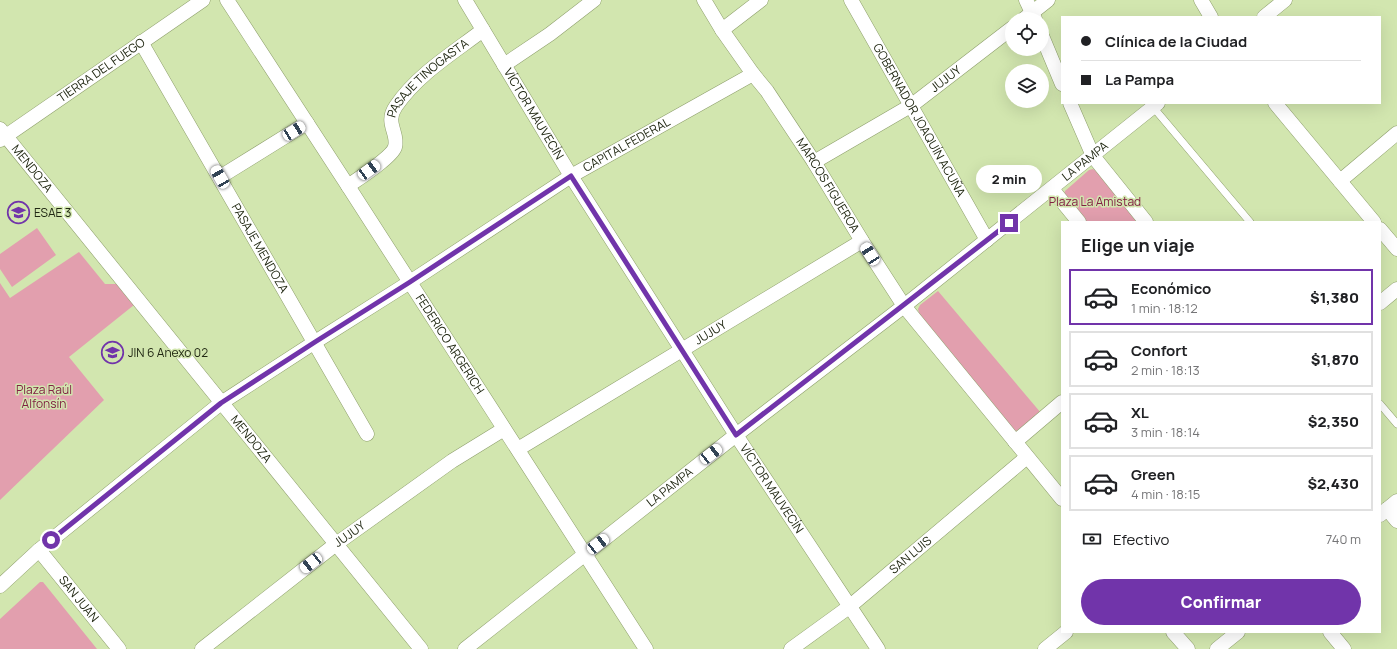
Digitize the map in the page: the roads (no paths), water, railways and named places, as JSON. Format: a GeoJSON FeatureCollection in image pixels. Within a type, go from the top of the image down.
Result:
{"type":"FeatureCollection","features":[{"type":"Feature","properties":{"kind":"street","name":"TIERRA DEL FUEGO"},"geometry":{"type":"LineString","coordinates":[[2,135],[203,0]]}},
{"type":"Feature","properties":{"kind":"street","name":"FEDERICO ARGERICH"},"geometry":{"type":"LineString","coordinates":[[227,0],[646,649]]}},
{"type":"Feature","properties":{"kind":"street","name":"VÍCTOR MAUVECÍN"},"geometry":{"type":"LineString","coordinates":[[465,0],[571,176],[736,435],[878,649]]}},
{"type":"Feature","properties":{"kind":"street"},"geometry":{"type":"LineString","coordinates":[[504,65],[550,34],[594,0]]}},
{"type":"Feature","properties":{"kind":"street","name":"MARCOS FIGUEROA"},"geometry":{"type":"LineString","coordinates":[[704,0],[722,30],[767,91],[814,162],[904,306],[1061,497]]}},
{"type":"Feature","properties":{"kind":"street"},"geometry":{"type":"LineString","coordinates":[[722,30],[761,0]]}},
{"type":"Feature","properties":{"kind":"street","name":"GOBERNADOR JOAQUÍN ACUÑA"},"geometry":{"type":"LineString","coordinates":[[851,0],[912,105],[987,240]]}},
{"type":"Feature","properties":{"kind":"street"},"geometry":{"type":"LineString","coordinates":[[1030,12],[1048,0]]}},
{"type":"Feature","properties":{"kind":"street"},"geometry":{"type":"LineString","coordinates":[[1201,0],[1210,16]]}},
{"type":"Feature","properties":{"kind":"street"},"geometry":{"type":"LineString","coordinates":[[1265,16],[1285,0]]}},
{"type":"Feature","properties":{"kind":"street","name":"PASAJE TINOGASTA"},"geometry":{"type":"LineString","coordinates":[[348,186],[391,155],[396,147],[391,123],[391,115],[395,106],[421,76],[483,30]]}},
{"type":"Feature","properties":{"kind":"street","name":"JUJUY"},"geometry":{"type":"LineString","coordinates":[[814,162],[912,105],[1005,33]]}},
{"type":"Feature","properties":{"kind":"street","name":"PASAJE MENDOZA"},"geometry":{"type":"LineString","coordinates":[[141,42],[367,434]]}},
{"type":"Feature","properties":{"kind":"street"},"geometry":{"type":"LineString","coordinates":[[1049,53],[1061,82]]}},
{"type":"Feature","properties":{"kind":"street","name":"CAPITAL FEDERAL"},"geometry":{"type":"LineString","coordinates":[[0,586],[39,550],[221,403],[410,282],[571,176],[753,74]]}},
{"type":"Feature","properties":{"kind":"street"},"geometry":{"type":"LineString","coordinates":[[1070,104],[1092,156],[1145,221]]}},
{"type":"Feature","properties":{"kind":"street"},"geometry":{"type":"LineString","coordinates":[[1276,104],[1373,221]]}},
{"type":"Feature","properties":{"kind":"street","name":"LA PAMPA"},"geometry":{"type":"LineString","coordinates":[[465,649],[736,435],[904,306],[1156,105]]}},
{"type":"Feature","properties":{"kind":"street"},"geometry":{"type":"LineString","coordinates":[[220,177],[307,124]]}},
{"type":"Feature","properties":{"kind":"street"},"geometry":{"type":"LineString","coordinates":[[1340,180],[1397,134]]}},
{"type":"Feature","properties":{"kind":"street","name":"MENDOZA"},"geometry":{"type":"LineString","coordinates":[[2,135],[421,649]]}},
{"type":"Feature","properties":{"kind":"street"},"geometry":{"type":"LineString","coordinates":[[1052,189],[1078,221]]}},
{"type":"Feature","properties":{"kind":"street"},"geometry":{"type":"LineString","coordinates":[[1381,230],[1397,249]]}},
{"type":"Feature","properties":{"kind":"street","name":"JUJUY"},"geometry":{"type":"LineString","coordinates":[[518,449],[862,241]]}},
{"type":"Feature","properties":{"kind":"street"},"geometry":{"type":"LineString","coordinates":[[1381,302],[1397,289]]}},
{"type":"Feature","properties":{"kind":"street"},"geometry":{"type":"LineString","coordinates":[[1015,442],[1061,403]]}},
{"type":"Feature","properties":{"kind":"street","name":"JUJUY"},"geometry":{"type":"LineString","coordinates":[[202,649],[336,544],[452,461],[504,429]]}},
{"type":"Feature","properties":{"kind":"street","name":"SAN LUIS"},"geometry":{"type":"LineString","coordinates":[[791,649],[850,607],[1027,457]]}},
{"type":"Feature","properties":{"kind":"street"},"geometry":{"type":"LineString","coordinates":[[1388,509],[1397,521]]}},
{"type":"Feature","properties":{"kind":"street","name":"SAN JUAN"},"geometry":{"type":"LineString","coordinates":[[39,550],[119,649]]}},
{"type":"Feature","properties":{"kind":"street"},"geometry":{"type":"LineString","coordinates":[[1045,649],[1065,633]]}},
{"type":"Feature","properties":{"kind":"street"},"geometry":{"type":"LineString","coordinates":[[1174,633],[1188,649]]}},
{"type":"Feature","properties":{"kind":"street"},"geometry":{"type":"LineString","coordinates":[[1217,649],[1237,633]]}},
{"type":"Feature","properties":{"kind":"street"},"geometry":{"type":"LineString","coordinates":[[1331,633],[1344,649]]}},
{"type":"Feature","properties":{"kind":"lane"},"geometry":{"type":"LineString","coordinates":[[1156,105],[1249,221]]}},
{"type":"Feature","properties":{"kind":"lane"},"geometry":{"type":"LineString","coordinates":[[1381,405],[1397,424]]}},
{"type":"Feature","properties":{"kind":"place","name":"ESAE 3"},"geometry":{"type":"Point","coordinates":[18,213]}},
{"type":"Feature","properties":{"kind":"place","name":"JIN 6 Anexo 02"},"geometry":{"type":"Point","coordinates":[113,353]}},
{"type":"Feature","properties":{"kind":"park label","name":"Plaza La Amistad"},"geometry":{"type":"Point","coordinates":[1095,202]}},
{"type":"Feature","properties":{"kind":"park label","name":"Plaza Raúl Alfonsín"},"geometry":{"type":"Point","coordinates":[44,397]}}]}
